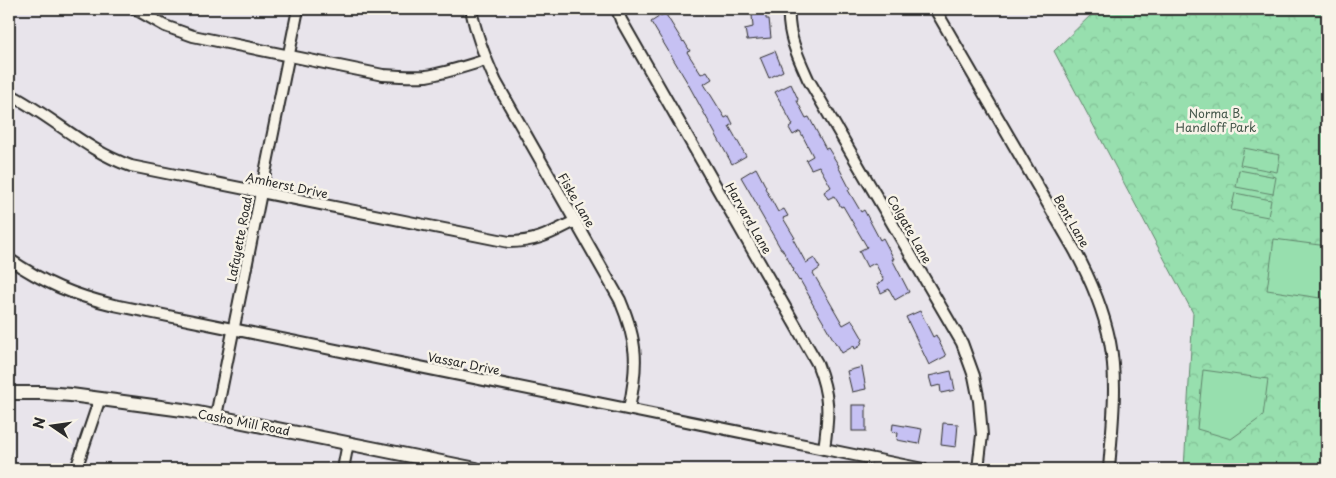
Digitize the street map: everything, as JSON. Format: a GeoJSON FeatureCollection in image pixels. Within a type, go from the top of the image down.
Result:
{"type":"FeatureCollection","features":[{"type":"Feature","properties":{"kind":"street"},"geometry":{"type":"LineString","coordinates":[[135,9],[165,26],[210,40],[383,75],[428,75],[442,73],[486,60]]}},
{"type":"Feature","properties":{"kind":"street","name":"Lafayette Road"},"geometry":{"type":"LineString","coordinates":[[216,416],[298,9]]}},
{"type":"Feature","properties":{"kind":"street","name":"Fiske Lane"},"geometry":{"type":"LineString","coordinates":[[471,9],[477,35],[496,82],[620,300],[627,317],[636,363],[629,409]]}},
{"type":"Feature","properties":{"kind":"street","name":"Harvard Lane"},"geometry":{"type":"LineString","coordinates":[[617,9],[621,20],[817,363],[823,381],[828,409],[824,449]]}},
{"type":"Feature","properties":{"kind":"street","name":"Colgate Lane"},"geometry":{"type":"LineString","coordinates":[[789,9],[788,18],[795,50],[808,79],[962,343],[974,376],[979,401],[982,435],[978,469]]}},
{"type":"Feature","properties":{"kind":"street","name":"Bent Lane"},"geometry":{"type":"LineString","coordinates":[[935,9],[1074,248],[1100,303],[1110,342],[1113,370],[1109,469]]}},
{"type":"Feature","properties":{"kind":"street","name":"Amherst Drive"},"geometry":{"type":"LineString","coordinates":[[9,94],[37,110],[102,154],[131,166],[509,242],[532,241],[575,221]]}},
{"type":"Feature","properties":{"kind":"street","name":"Vassar Drive"},"geometry":{"type":"LineString","coordinates":[[9,259],[44,281],[76,294],[114,305],[923,469]]}},
{"type":"Feature","properties":{"kind":"street","name":"Casho Mill Road"},"geometry":{"type":"LineString","coordinates":[[9,393],[58,394],[100,398],[183,410],[476,469]]}},
{"type":"Feature","properties":{"kind":"street"},"geometry":{"type":"LineString","coordinates":[[76,469],[100,398]]}},
{"type":"Feature","properties":{"kind":"street"},"geometry":{"type":"LineString","coordinates":[[343,469],[348,444]]}},
{"type":"Feature","properties":{"kind":"green space","name":"Norma B. Handloff Park"},"geometry":{"type":"Polygon","coordinates":[[[1097,9],[1327,9],[1327,469],[1184,469],[1193,313],[1054,51],[1097,9]]]}},
{"type":"Feature","properties":{"kind":"green space"},"geometry":{"type":"Polygon","coordinates":[[[1244,148],[1280,155],[1277,172],[1240,165],[1244,148]]]}},
{"type":"Feature","properties":{"kind":"green space"},"geometry":{"type":"Polygon","coordinates":[[[1239,170],[1276,177],[1273,194],[1236,187],[1239,170]]]}},
{"type":"Feature","properties":{"kind":"green space"},"geometry":{"type":"Polygon","coordinates":[[[1235,193],[1271,200],[1268,217],[1231,210],[1235,193]]]}},
{"type":"Feature","properties":{"kind":"green space"},"geometry":{"type":"Polygon","coordinates":[[[1274,239],[1327,246],[1327,299],[1267,290],[1274,239]]]}},
{"type":"Feature","properties":{"kind":"green space"},"geometry":{"type":"Polygon","coordinates":[[[1203,370],[1268,379],[1263,416],[1231,439],[1197,429],[1203,370]]]}},
{"type":"Feature","properties":{"kind":"building"},"geometry":{"type":"Polygon","coordinates":[[[665,13],[690,51],[687,52],[701,74],[707,71],[712,79],[704,84],[725,118],[729,116],[733,124],[729,126],[746,156],[732,164],[687,82],[651,22],[665,13]]]}},
{"type":"Feature","properties":{"kind":"building"},"geometry":{"type":"Polygon","coordinates":[[[766,14],[766,19],[769,19],[771,38],[747,40],[745,29],[753,27],[752,15],[766,14]]]}},
{"type":"Feature","properties":{"kind":"building"},"geometry":{"type":"Polygon","coordinates":[[[775,51],[783,71],[769,78],[760,57],[775,51]]]}},
{"type":"Feature","properties":{"kind":"building"},"geometry":{"type":"Polygon","coordinates":[[[791,84],[806,118],[809,117],[826,149],[828,148],[839,166],[850,189],[848,190],[861,212],[864,210],[880,240],[883,238],[894,259],[892,259],[909,292],[895,300],[889,289],[881,293],[877,284],[884,280],[875,263],[867,267],[859,251],[867,247],[843,206],[841,207],[834,196],[828,199],[824,192],[831,187],[819,166],[811,169],[806,160],[813,156],[800,131],[793,135],[789,128],[793,125],[775,92],[791,84]]]}},
{"type":"Feature","properties":{"kind":"building"},"geometry":{"type":"Polygon","coordinates":[[[756,168],[778,212],[784,209],[788,216],[783,218],[795,238],[793,239],[806,263],[814,258],[820,268],[813,273],[843,325],[852,320],[863,339],[860,346],[855,349],[854,346],[842,353],[758,209],[741,177],[756,168]]]}},
{"type":"Feature","properties":{"kind":"building"},"geometry":{"type":"Polygon","coordinates":[[[920,311],[933,337],[936,335],[946,356],[929,365],[906,317],[920,311]]]}},
{"type":"Feature","properties":{"kind":"building"},"geometry":{"type":"Polygon","coordinates":[[[862,367],[866,389],[852,392],[847,371],[862,367]]]}},
{"type":"Feature","properties":{"kind":"building"},"geometry":{"type":"Polygon","coordinates":[[[951,371],[955,390],[941,393],[940,385],[932,387],[929,376],[951,371]]]}},
{"type":"Feature","properties":{"kind":"building"},"geometry":{"type":"Polygon","coordinates":[[[852,405],[866,405],[866,431],[852,431],[852,405]]]}},
{"type":"Feature","properties":{"kind":"building"},"geometry":{"type":"Polygon","coordinates":[[[943,423],[958,424],[956,447],[941,445],[943,423]]]}},
{"type":"Feature","properties":{"kind":"building"},"geometry":{"type":"Polygon","coordinates":[[[893,424],[922,429],[919,444],[897,440],[898,433],[892,432],[893,424]]]}}]}
